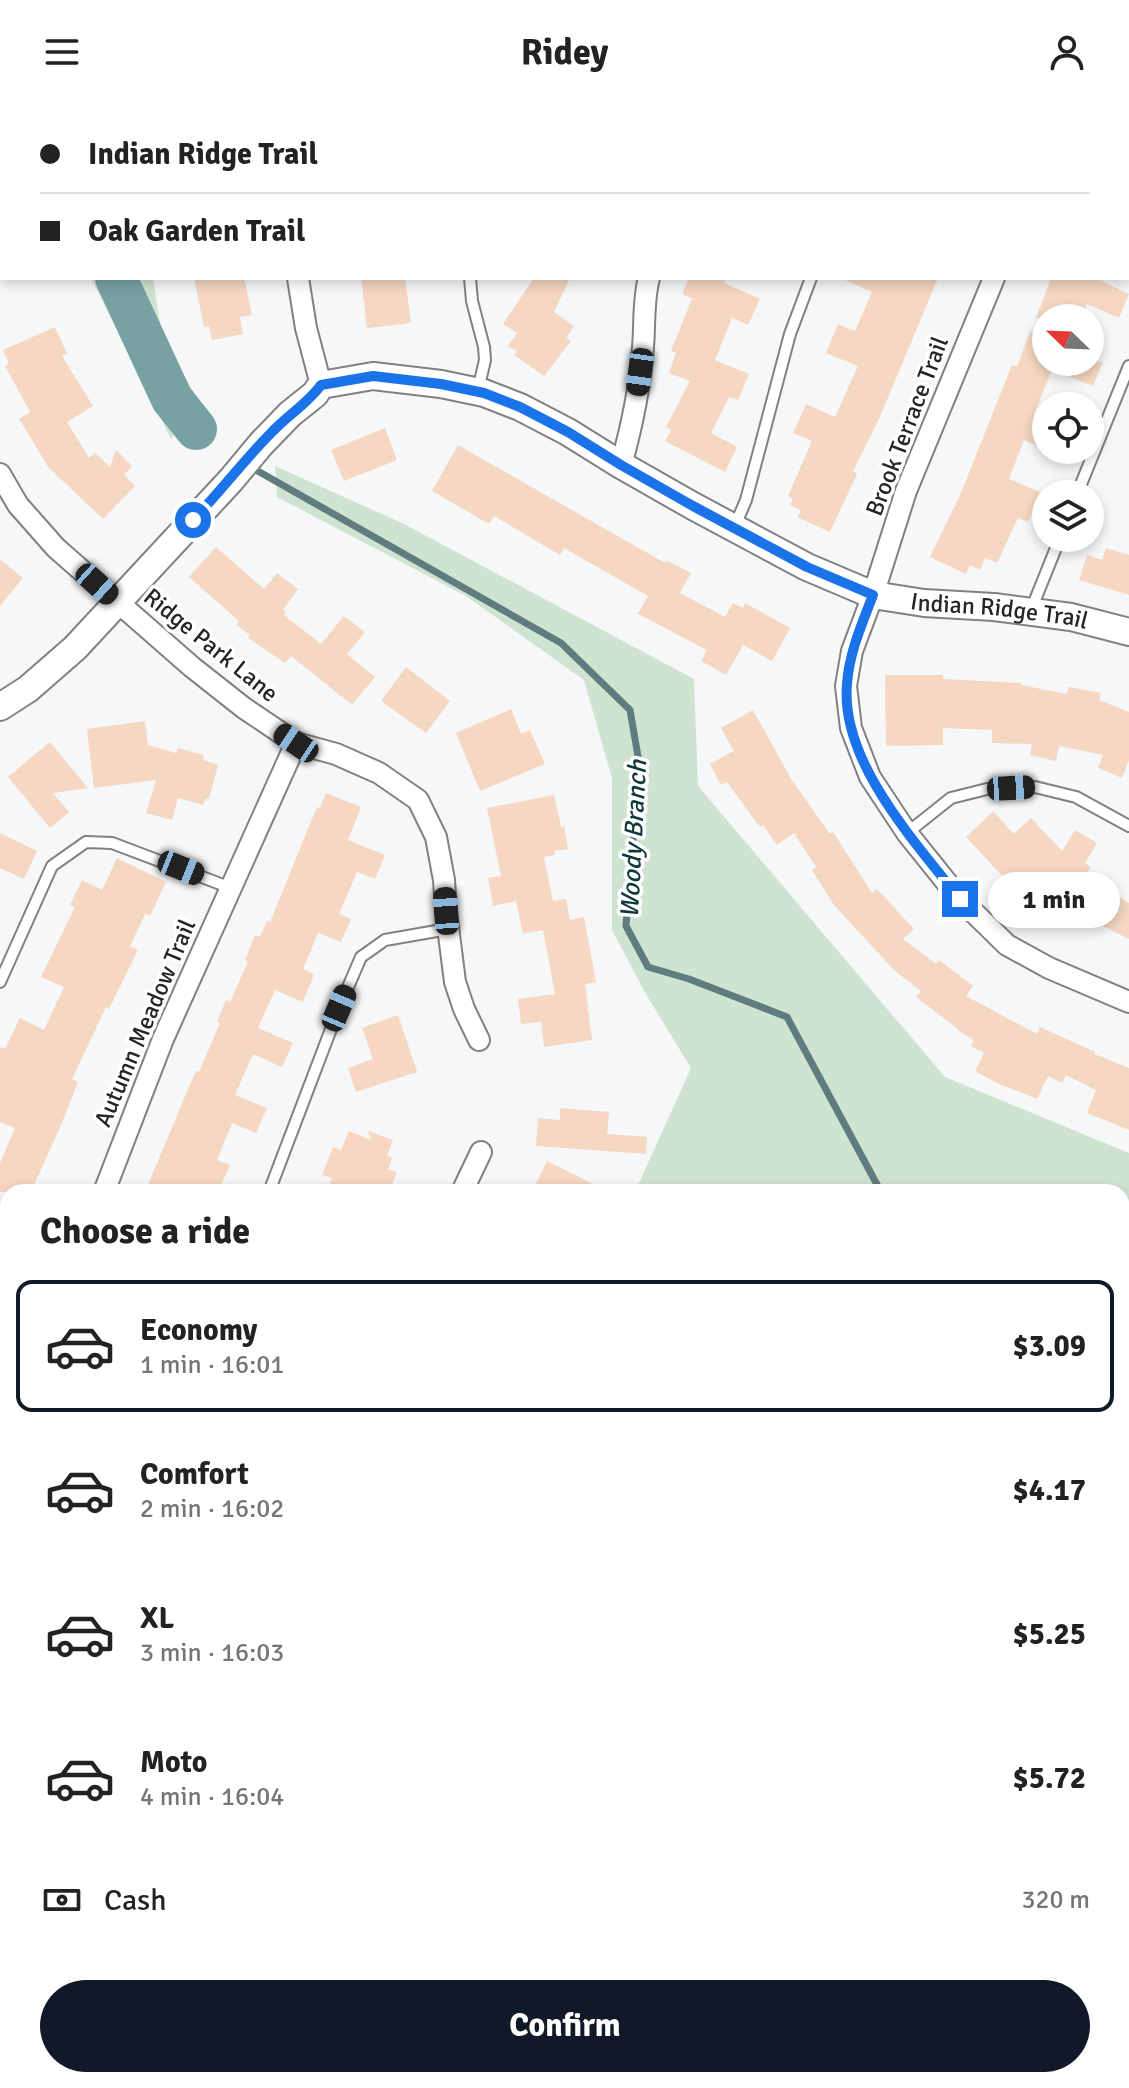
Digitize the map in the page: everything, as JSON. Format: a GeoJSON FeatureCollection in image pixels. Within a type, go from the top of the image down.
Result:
{"type":"FeatureCollection","features":[{"type":"Feature","properties":{"kind":"street"},"geometry":{"type":"LineString","coordinates":[[0,707],[28,689],[75,648],[261,444],[315,394],[321,385],[306,328],[298,280]]}},
{"type":"Feature","properties":{"kind":"street"},"geometry":{"type":"LineString","coordinates":[[621,465],[633,421],[648,280]]}},
{"type":"Feature","properties":{"kind":"street","name":"Brook Terrace Trail"},"geometry":{"type":"LineString","coordinates":[[993,280],[906,491],[852,651],[846,686],[851,728],[870,777],[907,833],[960,899],[1007,945],[1049,968],[1129,1002]]}},
{"type":"Feature","properties":{"kind":"street","name":"Indian Ridge Trail"},"geometry":{"type":"LineString","coordinates":[[321,385],[373,376],[441,384],[520,407],[733,528],[807,567],[873,595],[924,603],[1030,611],[1071,617],[1129,632]]}},
{"type":"Feature","properties":{"kind":"street","name":"Ridge Park Lane"},"geometry":{"type":"LineString","coordinates":[[0,474],[18,505],[56,548],[192,667],[244,708],[296,743],[336,754],[379,773],[418,800],[436,837],[455,982],[479,1040]]}},
{"type":"Feature","properties":{"kind":"street","name":"Autumn Meadow Trail"},"geometry":{"type":"LineString","coordinates":[[107,1184],[163,1039],[296,743]]}},
{"type":"Feature","properties":{"kind":"street"},"geometry":{"type":"LineString","coordinates":[[466,1184],[481,1152]]}},
{"type":"Feature","properties":{"kind":"lane"},"geometry":{"type":"LineString","coordinates":[[470,280],[485,360],[477,392]]}},
{"type":"Feature","properties":{"kind":"lane"},"geometry":{"type":"LineString","coordinates":[[733,528],[746,500],[790,334],[810,280]]}},
{"type":"Feature","properties":{"kind":"lane"},"geometry":{"type":"LineString","coordinates":[[1083,480],[1129,366]]}},
{"type":"Feature","properties":{"kind":"lane"},"geometry":{"type":"LineString","coordinates":[[1030,611],[1054,552]]}},
{"type":"Feature","properties":{"kind":"lane"},"geometry":{"type":"LineString","coordinates":[[907,833],[951,798],[987,789],[1035,787],[1076,797],[1129,826]]}},
{"type":"Feature","properties":{"kind":"lane"},"geometry":{"type":"LineString","coordinates":[[0,982],[52,866],[86,842],[112,843],[231,888]]}},
{"type":"Feature","properties":{"kind":"lane"},"geometry":{"type":"LineString","coordinates":[[272,1184],[361,957],[385,940],[448,929]]}},
{"type":"Feature","properties":{"kind":"green space"},"geometry":{"type":"Polygon","coordinates":[[[92,280],[153,280],[162,336],[201,405],[171,439],[92,280]]]}},
{"type":"Feature","properties":{"kind":"green space"},"geometry":{"type":"Polygon","coordinates":[[[275,466],[404,524],[694,679],[698,786],[945,1077],[1129,1153],[1129,1184],[639,1184],[691,1068],[647,996],[612,930],[612,778],[584,680],[466,596],[277,497],[275,466]]]}},
{"type":"Feature","properties":{"kind":"building"},"geometry":{"type":"Polygon","coordinates":[[[194,280],[244,280],[252,315],[240,317],[243,334],[212,340],[209,326],[204,327],[194,280]]]}},
{"type":"Feature","properties":{"kind":"building"},"geometry":{"type":"Polygon","coordinates":[[[361,280],[405,280],[411,323],[367,328],[361,280]]]}},
{"type":"Feature","properties":{"kind":"building"},"geometry":{"type":"Polygon","coordinates":[[[533,280],[569,280],[554,312],[574,326],[566,338],[571,341],[544,376],[514,355],[517,351],[508,346],[517,333],[503,324],[533,280]]]}},
{"type":"Feature","properties":{"kind":"building"},"geometry":{"type":"Polygon","coordinates":[[[688,280],[725,280],[724,283],[760,299],[748,325],[732,318],[715,360],[749,374],[738,400],[729,397],[711,433],[737,447],[725,472],[665,441],[671,430],[666,427],[690,381],[669,373],[676,353],[671,351],[692,299],[682,294],[688,280]]]}},
{"type":"Feature","properties":{"kind":"building"},"geometry":{"type":"Polygon","coordinates":[[[845,280],[937,280],[879,419],[853,471],[857,474],[830,532],[797,517],[801,510],[790,505],[793,499],[788,496],[812,441],[793,433],[806,404],[835,417],[858,366],[826,353],[838,324],[855,331],[872,292],[845,280]]]}},
{"type":"Feature","properties":{"kind":"building"},"geometry":{"type":"Polygon","coordinates":[[[1050,280],[1099,280],[1129,294],[1119,318],[1104,311],[1104,304],[1041,304],[1050,280]]]}},
{"type":"Feature","properties":{"kind":"building"},"geometry":{"type":"Polygon","coordinates":[[[55,327],[67,354],[62,356],[93,406],[67,422],[89,458],[95,453],[110,467],[116,450],[132,466],[124,475],[135,486],[103,519],[49,468],[19,419],[30,412],[5,366],[9,364],[3,350],[55,327]]]}},
{"type":"Feature","properties":{"kind":"building"},"geometry":{"type":"Polygon","coordinates":[[[1030,331],[1032,376],[1050,376],[1043,392],[1032,392],[1032,444],[1024,440],[1009,479],[1032,489],[1032,512],[1028,522],[1018,518],[997,563],[985,558],[980,570],[970,565],[966,574],[930,557],[961,493],[1012,365],[1017,367],[1030,331]]]}},
{"type":"Feature","properties":{"kind":"building"},"geometry":{"type":"Polygon","coordinates":[[[1067,376],[1097,376],[1093,386],[1067,376]]]}},
{"type":"Feature","properties":{"kind":"building"},"geometry":{"type":"Polygon","coordinates":[[[385,428],[397,460],[344,481],[331,450],[385,428]]]}},
{"type":"Feature","properties":{"kind":"building"},"geometry":{"type":"Polygon","coordinates":[[[458,445],[665,563],[666,560],[691,573],[680,593],[725,617],[733,603],[743,608],[745,603],[790,628],[772,661],[743,645],[726,675],[701,661],[707,650],[638,614],[648,596],[564,548],[560,555],[494,516],[489,524],[432,491],[458,445]]]}},
{"type":"Feature","properties":{"kind":"building"},"geometry":{"type":"Polygon","coordinates":[[[216,547],[264,589],[277,573],[298,589],[283,610],[286,612],[284,615],[321,644],[344,616],[365,632],[347,654],[375,677],[352,705],[291,656],[285,663],[248,638],[250,635],[236,625],[239,621],[189,577],[216,547]]]}},
{"type":"Feature","properties":{"kind":"building"},"geometry":{"type":"Polygon","coordinates":[[[1106,548],[1129,555],[1129,595],[1079,580],[1087,555],[1102,560],[1106,548]]]}},
{"type":"Feature","properties":{"kind":"building"},"geometry":{"type":"Polygon","coordinates":[[[0,559],[23,578],[0,606],[0,559]]]}},
{"type":"Feature","properties":{"kind":"building"},"geometry":{"type":"Polygon","coordinates":[[[406,667],[450,701],[426,733],[381,701],[406,667]]]}},
{"type":"Feature","properties":{"kind":"building"},"geometry":{"type":"Polygon","coordinates":[[[885,675],[943,675],[943,679],[1021,683],[1066,694],[1069,687],[1101,693],[1099,700],[1129,712],[1129,760],[1122,778],[1098,768],[1103,755],[1059,746],[1056,761],[1030,755],[1032,744],[992,743],[992,730],[943,728],[943,745],[886,746],[885,675]]]}},
{"type":"Feature","properties":{"kind":"building"},"geometry":{"type":"Polygon","coordinates":[[[511,709],[521,734],[530,730],[545,764],[480,791],[456,733],[511,709]]]}},
{"type":"Feature","properties":{"kind":"building"},"geometry":{"type":"Polygon","coordinates":[[[753,710],[791,779],[830,834],[833,832],[872,893],[877,889],[914,929],[903,939],[936,964],[939,960],[973,986],[966,996],[1037,1034],[1040,1027],[1129,1068],[1129,1130],[1087,1113],[1096,1090],[1066,1075],[1062,1083],[1048,1076],[1037,1099],[975,1071],[984,1053],[971,1046],[974,1040],[916,997],[921,991],[894,970],[834,905],[812,870],[816,867],[794,833],[777,845],[727,782],[721,785],[710,764],[734,751],[721,728],[753,710]]]}},
{"type":"Feature","properties":{"kind":"building"},"geometry":{"type":"Polygon","coordinates":[[[145,721],[148,745],[176,753],[178,748],[204,755],[203,760],[218,765],[209,799],[206,798],[203,805],[178,798],[172,820],[146,813],[156,780],[94,788],[87,729],[145,721]]]}},
{"type":"Feature","properties":{"kind":"building"},"geometry":{"type":"Polygon","coordinates":[[[50,742],[88,788],[53,793],[69,812],[50,828],[8,777],[50,742]]]}},
{"type":"Feature","properties":{"kind":"building"},"geometry":{"type":"Polygon","coordinates":[[[326,793],[361,807],[348,840],[385,855],[375,879],[357,872],[339,914],[351,919],[341,942],[318,933],[303,969],[314,974],[303,1002],[275,990],[258,1028],[293,1043],[282,1067],[253,1054],[235,1095],[267,1108],[256,1133],[232,1123],[217,1160],[230,1165],[222,1184],[148,1184],[196,1071],[199,1072],[220,1023],[217,1022],[226,1000],[230,1002],[248,962],[245,960],[255,935],[260,937],[267,921],[270,922],[317,807],[320,808],[326,793]]]}},
{"type":"Feature","properties":{"kind":"building"},"geometry":{"type":"Polygon","coordinates":[[[554,795],[568,849],[554,851],[555,855],[544,857],[553,901],[566,899],[570,920],[584,917],[596,982],[585,984],[592,1040],[544,1047],[541,1022],[521,1024],[518,999],[555,994],[543,930],[523,934],[516,901],[493,906],[488,878],[501,876],[487,808],[554,795]]]}},
{"type":"Feature","properties":{"kind":"building"},"geometry":{"type":"Polygon","coordinates":[[[993,811],[1014,834],[1031,818],[1062,851],[1075,830],[1097,843],[1085,863],[1091,867],[1085,876],[1129,903],[1129,939],[1077,913],[1075,916],[1054,903],[1056,898],[1017,874],[1008,882],[966,837],[993,811]]]}},
{"type":"Feature","properties":{"kind":"building"},"geometry":{"type":"Polygon","coordinates":[[[0,833],[37,851],[24,879],[0,868],[0,833]]]}},
{"type":"Feature","properties":{"kind":"building"},"geometry":{"type":"Polygon","coordinates":[[[117,858],[166,882],[150,916],[145,914],[130,946],[138,950],[109,1009],[106,1007],[72,1079],[78,1082],[35,1184],[0,1184],[0,1163],[15,1128],[0,1122],[0,1047],[5,1049],[20,1018],[44,1030],[64,987],[41,977],[75,907],[70,905],[82,880],[102,890],[117,858]]]}},
{"type":"Feature","properties":{"kind":"building"},"geometry":{"type":"Polygon","coordinates":[[[398,1015],[417,1072],[356,1092],[348,1068],[373,1059],[362,1028],[398,1015]]]}},
{"type":"Feature","properties":{"kind":"building"},"geometry":{"type":"Polygon","coordinates":[[[560,1108],[609,1112],[607,1134],[647,1137],[646,1154],[536,1146],[538,1118],[560,1120],[560,1108]]]}},
{"type":"Feature","properties":{"kind":"building"},"geometry":{"type":"Polygon","coordinates":[[[349,1131],[371,1140],[368,1131],[393,1140],[387,1156],[392,1158],[388,1169],[397,1172],[392,1184],[329,1184],[332,1178],[322,1175],[333,1147],[341,1150],[349,1131]]]}},
{"type":"Feature","properties":{"kind":"building"},"geometry":{"type":"Polygon","coordinates":[[[547,1161],[593,1184],[536,1184],[547,1161]]]}},
{"type":"Feature","properties":{"kind":"waterway","name":"Woody Branch"},"geometry":{"type":"LineString","coordinates":[[117,280],[172,399],[196,429]]}},
{"type":"Feature","properties":{"kind":"waterway","name":"Woody Branch"},"geometry":{"type":"LineString","coordinates":[[256,470],[561,643],[630,710],[639,762],[626,926],[648,967],[689,979],[787,1017],[877,1184]]}},
{"type":"Feature","properties":{"kind":"route"},"geometry":{"type":"LineString","coordinates":[[193,520],[261,444],[321,385],[373,376],[484,393],[520,407],[807,567],[873,595],[852,651],[846,686],[851,728],[870,777],[907,833],[960,899]]}}]}
